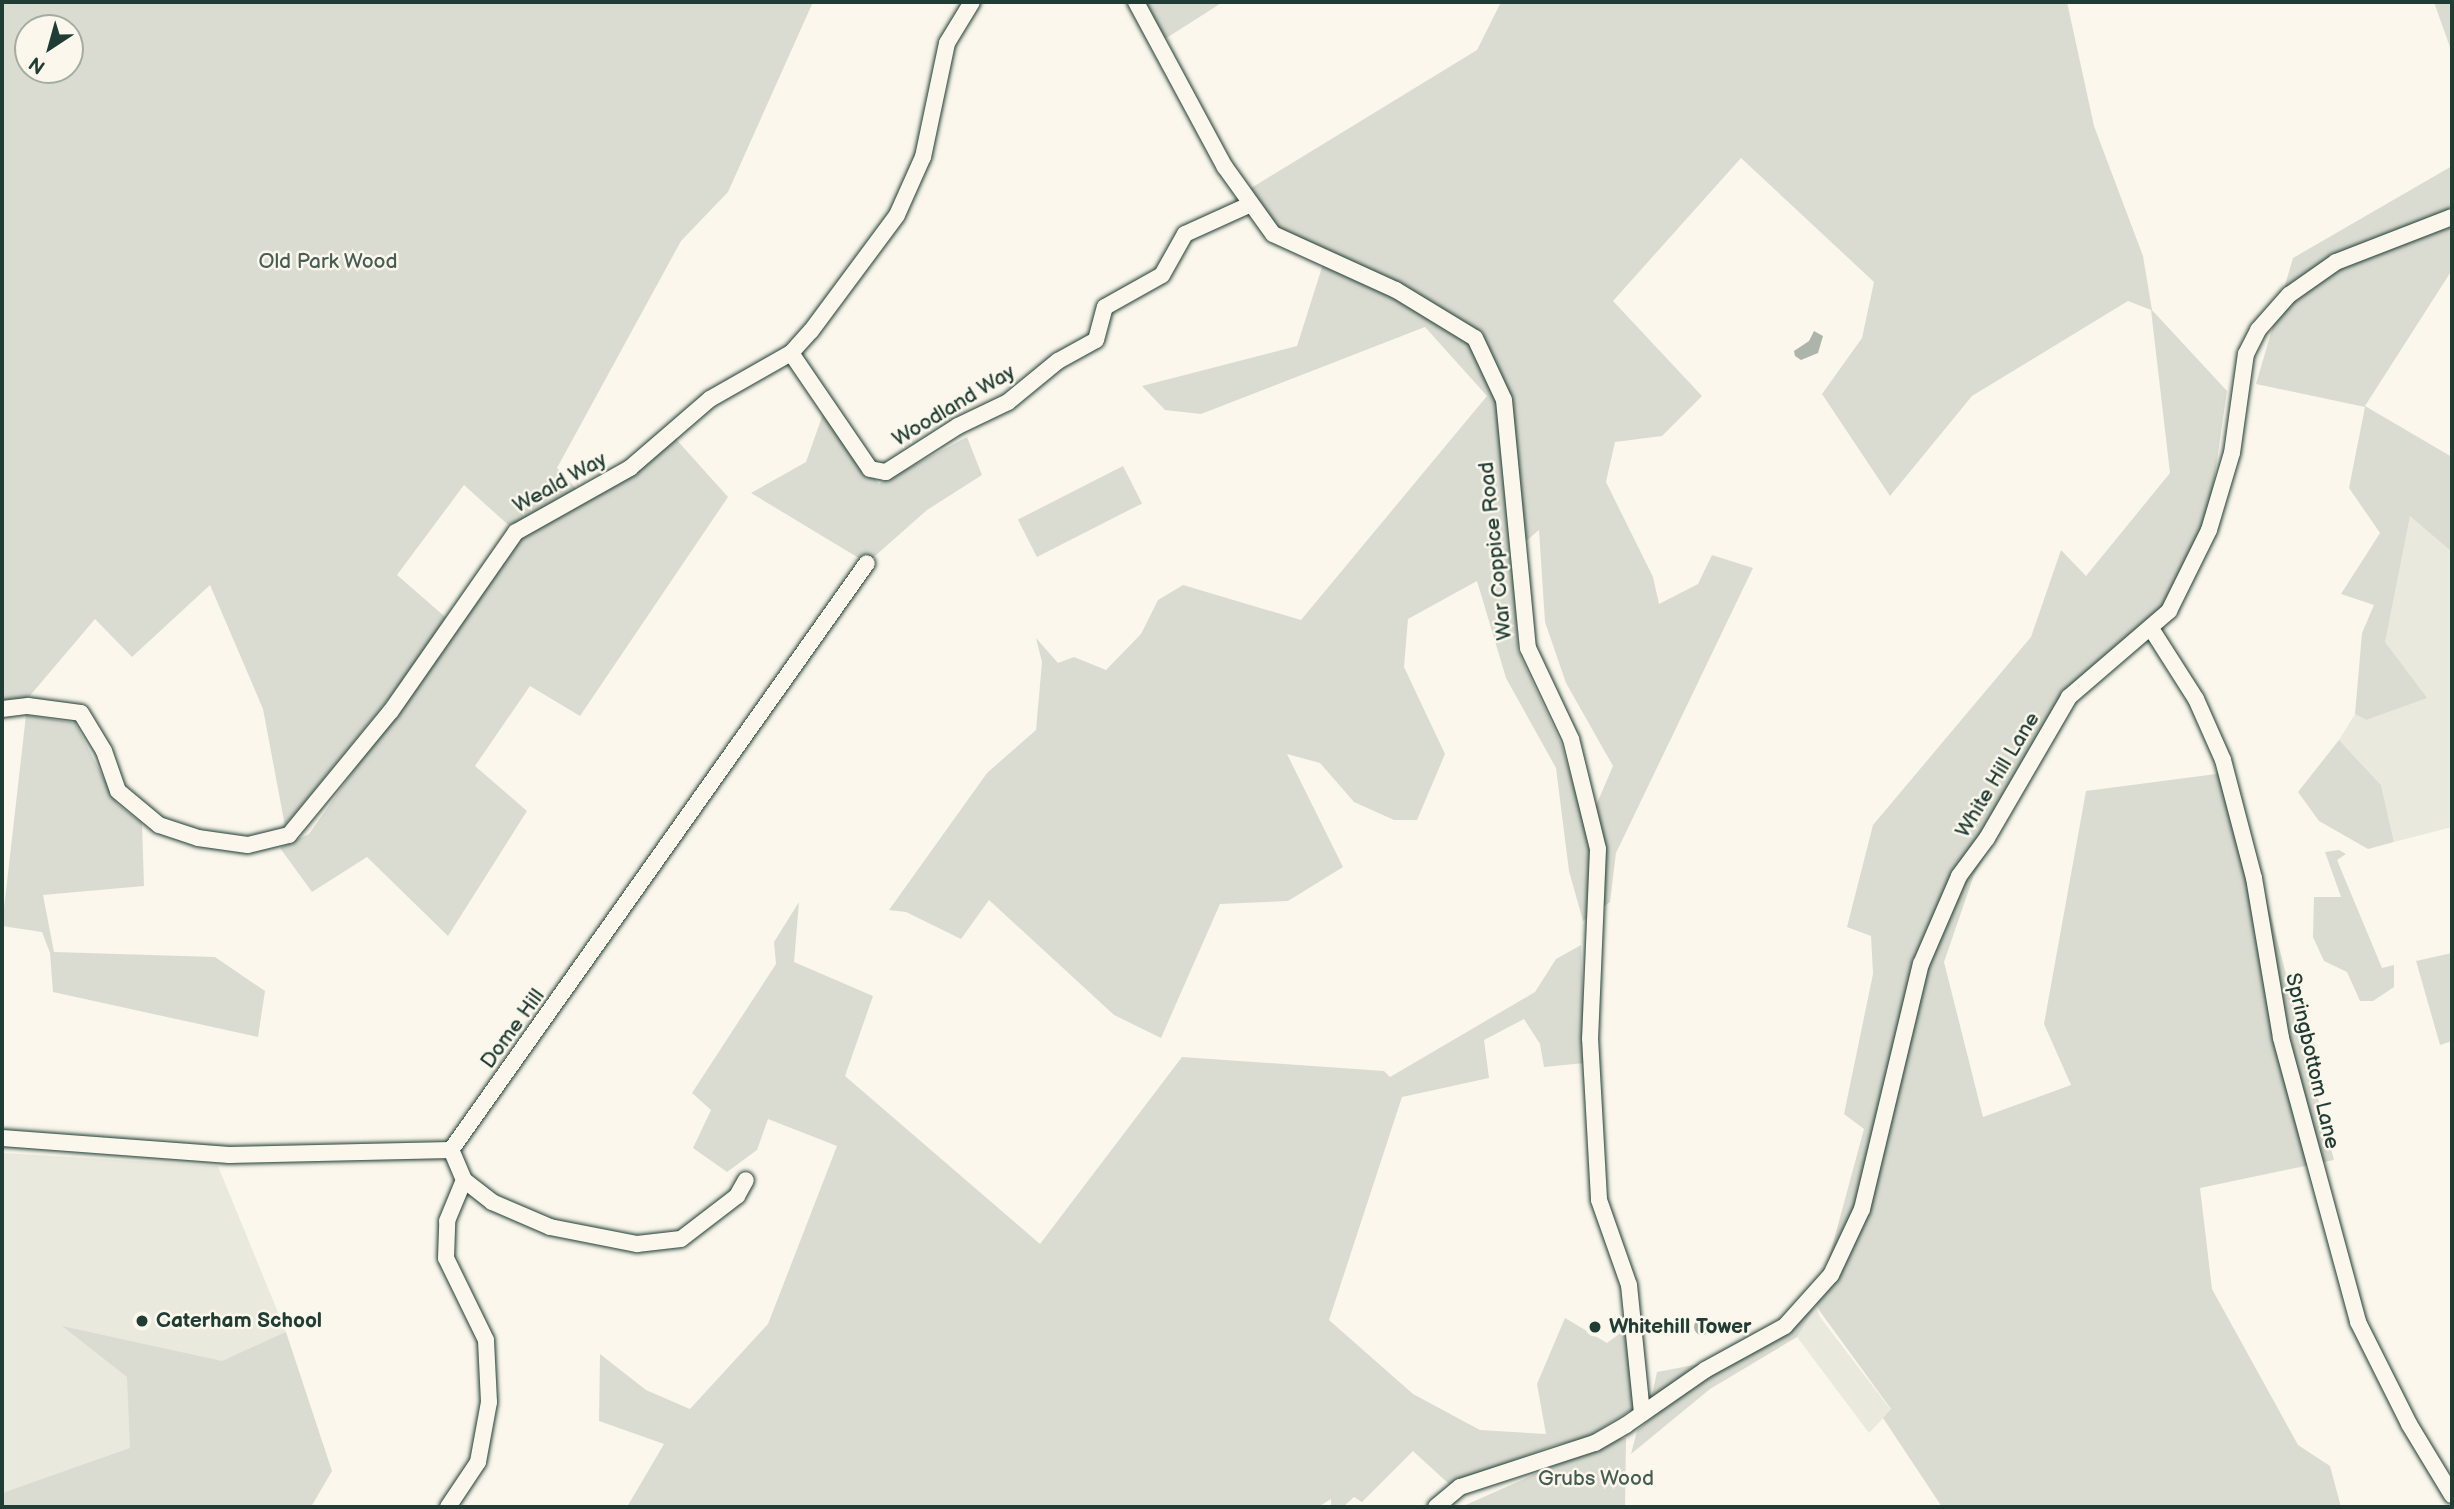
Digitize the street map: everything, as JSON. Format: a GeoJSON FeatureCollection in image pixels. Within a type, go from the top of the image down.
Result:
{"type":"FeatureCollection","features":[{"type":"Feature","properties":{"kind":"street","name":"Weald Way"},"geometry":{"type":"LineString","coordinates":[[2,709],[28,706],[81,713],[104,751],[118,792],[159,825],[198,838],[248,845],[289,835],[391,710],[516,532],[630,468],[709,399],[791,353],[880,243],[897,215],[923,157],[947,43],[972,2]]}},
{"type":"Feature","properties":{"kind":"street","name":"War Coppice Road"},"geometry":{"type":"LineString","coordinates":[[1136,2],[1185,98],[1251,204],[1273,234],[1396,290],[1475,338],[1504,400],[1528,648],[1571,739],[1598,849],[1590,1038],[1600,1200],[1629,1285],[1642,1412]]}},
{"type":"Feature","properties":{"kind":"street","name":"Woodland Way"},"geometry":{"type":"LineString","coordinates":[[791,353],[870,469],[886,472],[958,426],[1008,402],[1058,361],[1096,340],[1105,307],[1161,275],[1185,234],[1251,204]]}},
{"type":"Feature","properties":{"kind":"street","name":"White Hill Lane"},"geometry":{"type":"LineString","coordinates":[[1436,1507],[1460,1487],[1595,1443],[1784,1326],[1831,1275],[1862,1209],[1921,964],[1959,876],[1987,838],[2069,697],[2111,658],[2152,630],[2169,611],[2209,530],[2232,453],[2246,354],[2259,330],[2289,295],[2336,262],[2452,217]]}},
{"type":"Feature","properties":{"kind":"street","name":"Dome Hill"},"geometry":{"type":"LineString","coordinates":[[451,1150],[867,563]]}},
{"type":"Feature","properties":{"kind":"street","name":"Springbottom Lane"},"geometry":{"type":"LineString","coordinates":[[2152,630],[2196,699],[2223,760],[2253,878],[2281,1038],[2358,1322],[2409,1424],[2452,1495]]}},
{"type":"Feature","properties":{"kind":"street"},"geometry":{"type":"LineString","coordinates":[[2,1138],[229,1155],[451,1150],[464,1180],[492,1202],[550,1227],[637,1244],[681,1239],[737,1196],[746,1180]]}},
{"type":"Feature","properties":{"kind":"street"},"geometry":{"type":"LineString","coordinates":[[448,1507],[478,1462],[489,1402],[486,1340],[446,1258],[447,1221],[464,1180]]}},
{"type":"Feature","properties":{"kind":"shaded area"},"geometry":{"type":"Polygon","coordinates":[[[1814,331],[1823,336],[1818,353],[1801,360],[1795,356],[1794,351],[1809,341],[1814,331]]]}},
{"type":"Feature","properties":{"kind":"shaded area"},"geometry":{"type":"Polygon","coordinates":[[[2410,515],[2452,552],[2452,827],[2394,842],[2381,785],[2339,740],[2355,714],[2366,720],[2410,515]]]}},
{"type":"Feature","properties":{"kind":"shaded area","name":"Caterham School"},"geometry":{"type":"Polygon","coordinates":[[[2,1153],[218,1166],[286,1332],[130,1449],[2,1493],[2,1153]]]}},
{"type":"Feature","properties":{"kind":"shaded area"},"geometry":{"type":"Polygon","coordinates":[[[1816,1306],[1820,1317],[1891,1410],[1869,1433],[1797,1337],[1816,1306]]]}},
{"type":"Feature","properties":{"kind":"shaded area"},"geometry":{"type":"Polygon","coordinates":[[[1702,1319],[1708,1321],[1708,1333],[1702,1335],[1696,1333],[1694,1327],[1696,1321],[1702,1319]]]}},
{"type":"Feature","properties":{"kind":"green space","name":"Old Park Wood"},"geometry":{"type":"Polygon","coordinates":[[[2,2],[813,2],[728,192],[681,241],[557,468],[582,495],[516,532],[464,485],[397,575],[451,622],[285,826],[263,709],[210,585],[132,657],[95,619],[28,698],[2,703],[2,2]]]}},
{"type":"Feature","properties":{"kind":"green space"},"geometry":{"type":"Polygon","coordinates":[[[1137,2],[1223,2],[1157,44],[1137,2]]]}},
{"type":"Feature","properties":{"kind":"green space"},"geometry":{"type":"Polygon","coordinates":[[[1501,2],[2067,2],[2094,126],[2143,256],[2152,310],[2227,391],[2209,515],[2165,605],[2085,687],[2064,717],[1974,875],[1944,962],[1983,1117],[2071,1085],[2044,1024],[2086,791],[2216,774],[2228,750],[2334,1160],[2200,1188],[2212,1289],[2298,1445],[2330,1466],[2341,1507],[1942,1507],[1883,1418],[1891,1409],[1816,1306],[1864,1129],[1844,1114],[1873,974],[1871,936],[1847,927],[1873,825],[2031,637],[2061,550],[2086,576],[2170,473],[2151,310],[2128,301],[1972,396],[1890,496],[1822,394],[1862,338],[1874,282],[1741,158],[1613,301],[1702,396],[1662,436],[1615,442],[1606,482],[1653,577],[1659,604],[1698,584],[1712,555],[1753,568],[1616,853],[1610,902],[1583,921],[1569,871],[1556,768],[1506,678],[1477,581],[1408,619],[1404,667],[1445,754],[1417,820],[1394,820],[1354,802],[1320,763],[1287,754],[1343,867],[1288,901],[1220,904],[1161,1038],[1114,1015],[989,900],[961,939],[906,912],[889,910],[987,773],[1036,730],[1042,662],[1036,638],[1058,663],[1074,657],[1106,670],[1141,634],[1158,600],[1183,585],[1301,620],[1487,396],[1425,327],[1201,414],[1165,410],[1142,386],[1297,346],[1324,261],[1273,234],[1243,193],[1477,50],[1501,2]],[[1539,530],[1512,553],[1518,651],[1562,746],[1586,829],[1613,766],[1566,683],[1545,622],[1539,530]]]}},
{"type":"Feature","properties":{"kind":"green space"},"geometry":{"type":"Polygon","coordinates":[[[2434,2],[2452,2],[2452,53],[2434,2]]]}},
{"type":"Feature","properties":{"kind":"green space"},"geometry":{"type":"Polygon","coordinates":[[[2452,166],[2452,270],[2365,406],[2452,457],[2452,552],[2410,516],[2385,642],[2427,698],[2366,720],[2355,714],[2362,633],[2374,605],[2341,594],[2380,533],[2349,488],[2365,407],[2256,384],[2293,258],[2452,166]]]}},
{"type":"Feature","properties":{"kind":"green space"},"geometry":{"type":"Polygon","coordinates":[[[823,414],[879,484],[967,437],[982,475],[927,510],[867,563],[751,493],[806,462],[823,414]]]}},
{"type":"Feature","properties":{"kind":"green space"},"geometry":{"type":"Polygon","coordinates":[[[675,438],[728,497],[580,716],[530,686],[475,766],[527,811],[448,936],[367,857],[312,892],[280,848],[309,834],[505,556],[522,537],[570,512],[675,438]]]}},
{"type":"Feature","properties":{"kind":"green space"},"geometry":{"type":"Polygon","coordinates":[[[1123,466],[1142,503],[1037,557],[1018,520],[1123,466]]]}},
{"type":"Feature","properties":{"kind":"green space"},"geometry":{"type":"Polygon","coordinates":[[[26,715],[75,723],[117,804],[142,823],[144,886],[43,895],[54,952],[215,957],[265,991],[258,1037],[53,992],[50,953],[42,932],[2,926],[26,715]]]}},
{"type":"Feature","properties":{"kind":"green space"},"geometry":{"type":"Polygon","coordinates":[[[2339,740],[2381,785],[2394,842],[2368,849],[2319,821],[2298,792],[2339,740]]]}},
{"type":"Feature","properties":{"kind":"green space"},"geometry":{"type":"Polygon","coordinates":[[[2339,850],[2346,854],[2337,860],[2382,968],[2394,965],[2394,987],[2373,1001],[2360,1001],[2347,972],[2324,961],[2313,937],[2314,897],[2341,897],[2325,852],[2339,850]]]}},
{"type":"Feature","properties":{"kind":"green space"},"geometry":{"type":"Polygon","coordinates":[[[799,902],[794,962],[873,996],[845,1076],[1040,1244],[1182,1057],[1384,1071],[1390,1077],[1535,992],[1556,959],[1581,945],[1585,1063],[1544,1067],[1540,1044],[1524,1019],[1484,1040],[1489,1078],[1402,1097],[1329,1320],[1413,1394],[1480,1430],[1546,1434],[1537,1384],[1565,1318],[1607,1343],[1627,1328],[1634,1408],[1584,1439],[1555,1445],[1449,1484],[1413,1451],[1362,1502],[1354,1497],[1343,1507],[1331,1507],[1331,1499],[1318,1507],[627,1507],[664,1444],[599,1421],[600,1354],[646,1390],[690,1409],[768,1324],[837,1146],[768,1119],[757,1150],[727,1172],[693,1148],[711,1110],[692,1093],[776,964],[774,942],[799,902]]]}},
{"type":"Feature","properties":{"kind":"green space"},"geometry":{"type":"Polygon","coordinates":[[[2452,953],[2452,1041],[2440,1045],[2416,961],[2452,953]]]}},
{"type":"Feature","properties":{"kind":"green space"},"geometry":{"type":"Polygon","coordinates":[[[1816,1306],[1797,1337],[1710,1389],[1631,1454],[1637,1431],[1656,1414],[1709,1377],[1788,1331],[1816,1306]]]}},
{"type":"Feature","properties":{"kind":"green space"},"geometry":{"type":"Polygon","coordinates":[[[62,1326],[222,1361],[286,1332],[332,1471],[311,1507],[2,1507],[2,1493],[130,1448],[127,1377],[62,1326]]]}},
{"type":"Feature","properties":{"kind":"green space"},"geometry":{"type":"Polygon","coordinates":[[[1699,1364],[1651,1399],[1657,1372],[1699,1364]]]}},
{"type":"Feature","properties":{"kind":"green space","name":"Grubs Wood"},"geometry":{"type":"Polygon","coordinates":[[[1626,1438],[1625,1507],[1461,1507],[1612,1440],[1626,1438]]]}},
{"type":"Feature","properties":{"kind":"place","name":"Caterham School"},"geometry":{"type":"Point","coordinates":[142,1321]}},
{"type":"Feature","properties":{"kind":"place","name":"Whitehill Tower"},"geometry":{"type":"Point","coordinates":[1595,1327]}}]}
